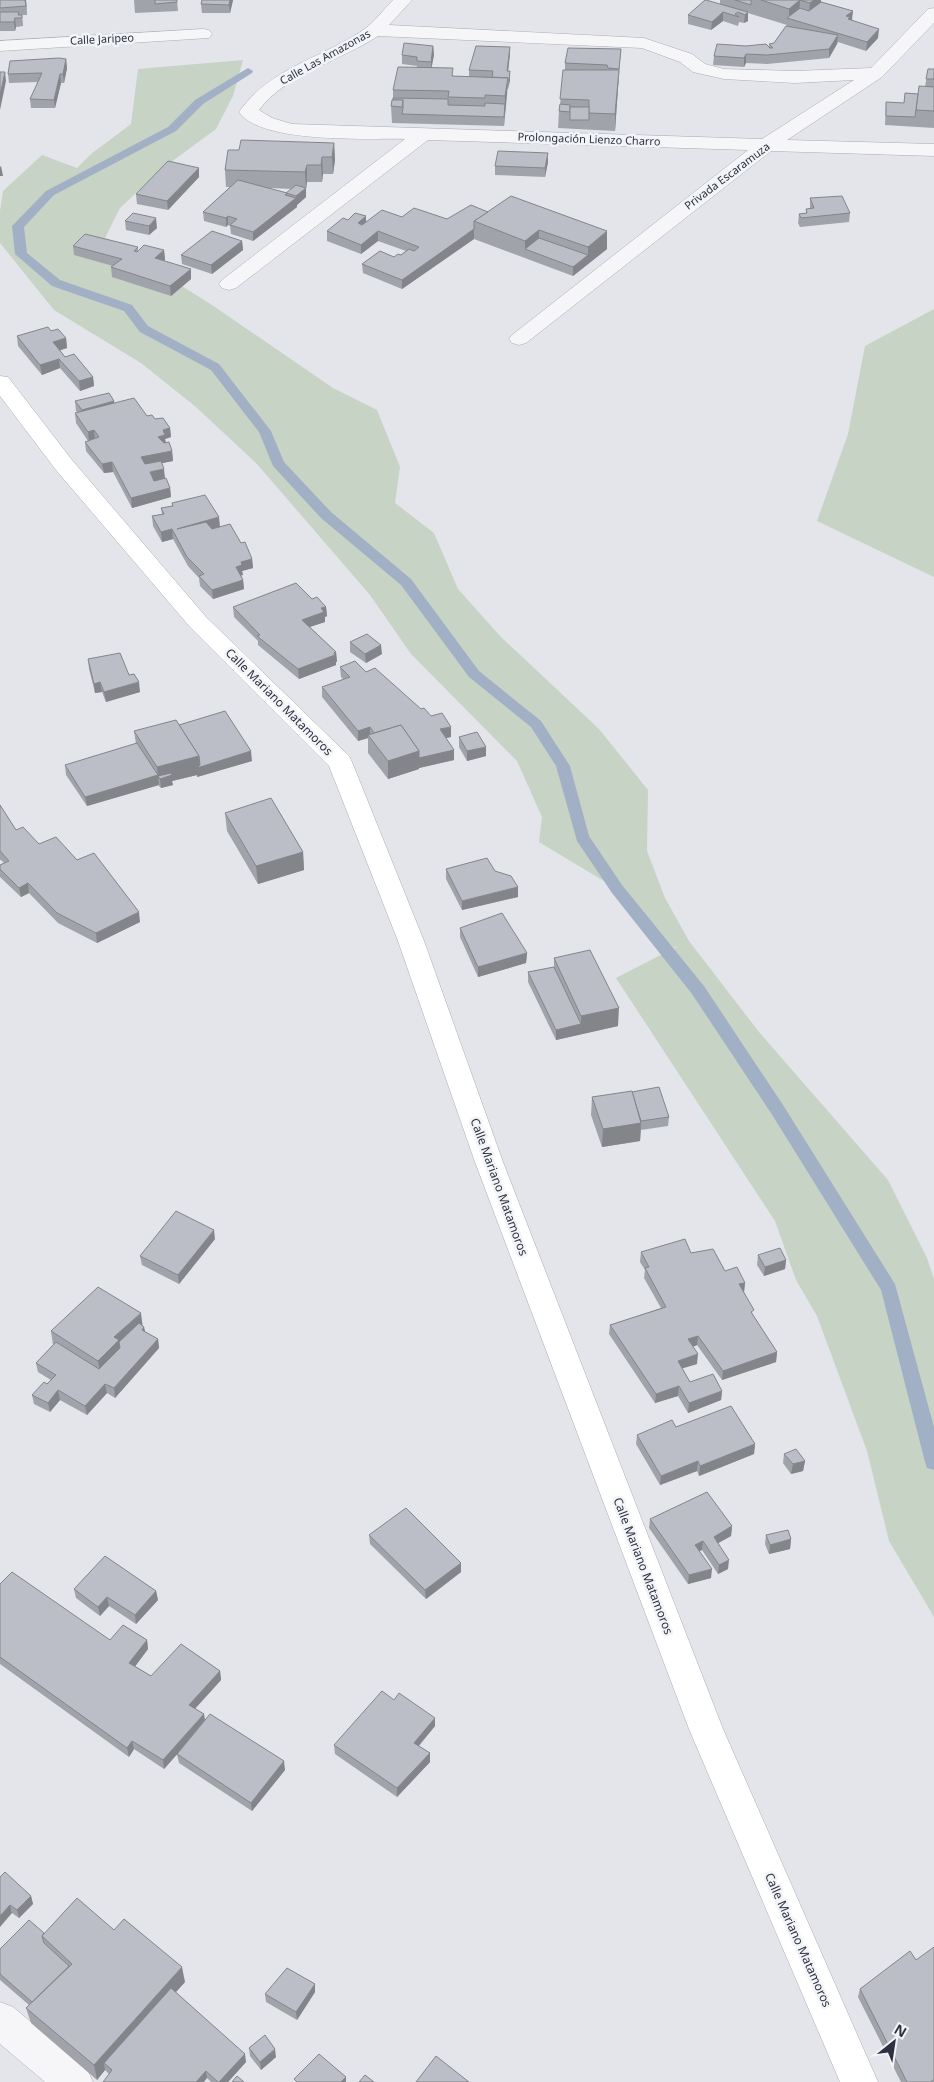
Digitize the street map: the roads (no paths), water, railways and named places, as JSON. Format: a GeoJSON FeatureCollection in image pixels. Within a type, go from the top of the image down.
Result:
{"type":"FeatureCollection","features":[{"type":"Feature","properties":{"kind":"street","name":"Calle Las Amazonas"},"geometry":{"type":"LineString","coordinates":[[248,112],[254,100],[271,86],[374,30],[403,0]]}},
{"type":"Feature","properties":{"kind":"street","name":"Privada Escaramuza"},"geometry":{"type":"LineString","coordinates":[[518,339],[766,145],[876,73],[934,13]]}},
{"type":"Feature","properties":{"kind":"street"},"geometry":{"type":"LineString","coordinates":[[374,30],[644,43],[686,58],[699,68],[724,74],[795,77],[876,73]]}},
{"type":"Feature","properties":{"kind":"street","name":"Calle Jaripeo"},"geometry":{"type":"LineString","coordinates":[[0,46],[204,34]]}},
{"type":"Feature","properties":{"kind":"street","name":"Prolongación Lienzo Charro"},"geometry":{"type":"LineString","coordinates":[[248,112],[265,122],[291,130],[934,150]]}},
{"type":"Feature","properties":{"kind":"street"},"geometry":{"type":"LineString","coordinates":[[229,284],[424,134]]}},
{"type":"Feature","properties":{"kind":"street","name":"Calle Mariano Matamoros"},"geometry":{"type":"LineString","coordinates":[[0,382],[64,465],[198,622],[340,762],[410,941],[489,1162],[706,1729],[859,2082]]}},
{"type":"Feature","properties":{"kind":"street"},"geometry":{"type":"LineString","coordinates":[[0,2020],[74,2082]]}},
{"type":"Feature","properties":{"kind":"waterway"},"geometry":{"type":"LineString","coordinates":[[248,71],[199,102],[172,129],[50,193],[18,226],[21,254],[56,283],[128,308],[144,329],[215,367],[265,431],[278,463],[326,515],[406,582],[474,674],[536,724],[563,766],[582,837],[617,889],[698,990],[777,1109],[889,1289],[934,1462]]}}]}
